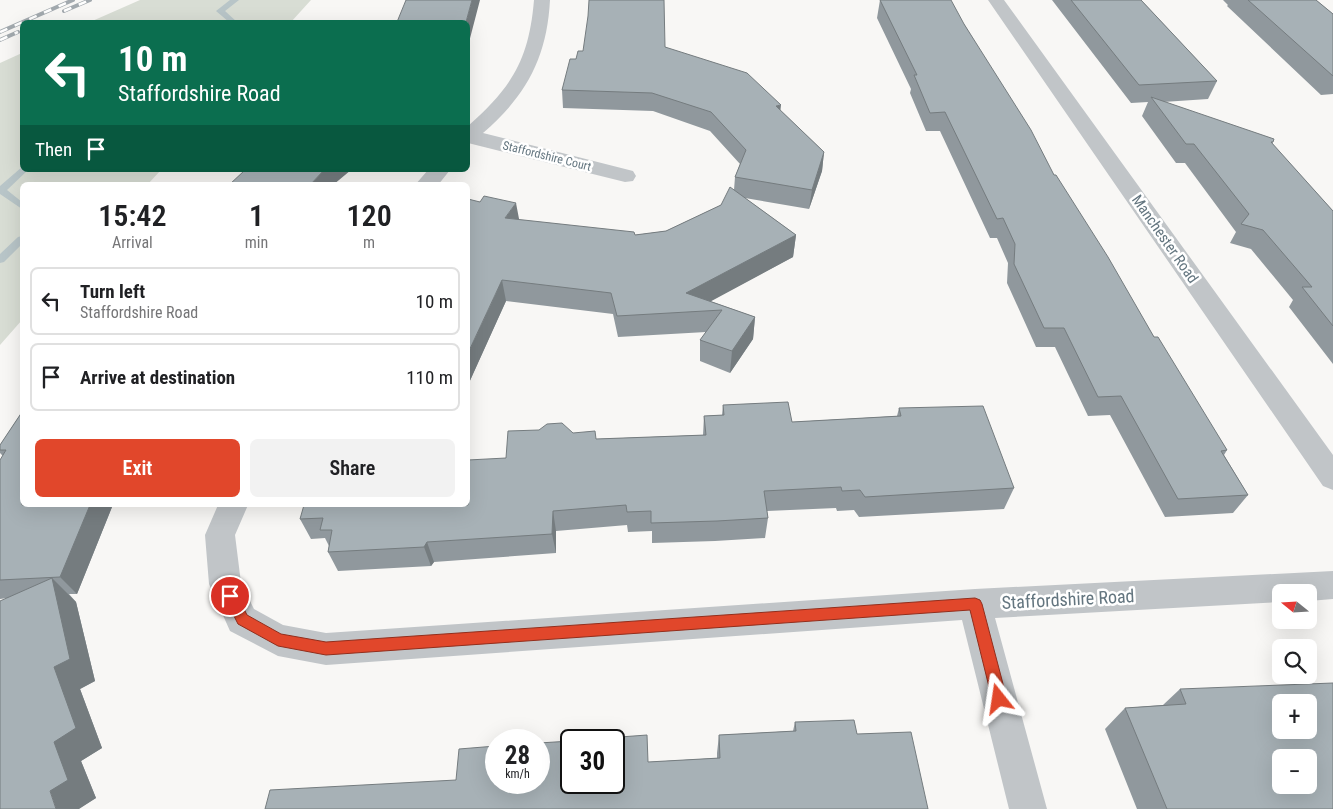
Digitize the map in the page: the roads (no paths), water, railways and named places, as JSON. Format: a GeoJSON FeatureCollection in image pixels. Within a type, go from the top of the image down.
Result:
{"type":"FeatureCollection","features":[{"type":"Feature","properties":{"kind":"street"},"geometry":{"type":"LineString","coordinates":[[470,135],[504,103],[529,65],[541,16],[542,0]]}},
{"type":"Feature","properties":{"kind":"street","name":"Manchester Road"},"geometry":{"type":"LineString","coordinates":[[996,0],[1333,478]]}},
{"type":"Feature","properties":{"kind":"street","name":"Staffordshire Court"},"geometry":{"type":"LineString","coordinates":[[470,137],[625,176]]}},
{"type":"Feature","properties":{"kind":"street"},"geometry":{"type":"LineString","coordinates":[[429,182],[437,172]]}},
{"type":"Feature","properties":{"kind":"street","name":"Staffordshire Road"},"geometry":{"type":"LineString","coordinates":[[232,507],[220,535],[225,584],[242,620],[278,640],[326,649],[975,604],[1333,585]]}},
{"type":"Feature","properties":{"kind":"street"},"geometry":{"type":"LineString","coordinates":[[975,604],[1028,809]]}},
{"type":"Feature","properties":{"kind":"waterway"},"geometry":{"type":"LineString","coordinates":[[231,20],[220,11],[235,0]]}},
{"type":"Feature","properties":{"kind":"waterway"},"geometry":{"type":"LineString","coordinates":[[20,204],[1,190],[21,172]]}},
{"type":"Feature","properties":{"kind":"waterway"},"geometry":{"type":"LineString","coordinates":[[0,260],[20,241]]}},
{"type":"Feature","properties":{"kind":"railway"},"geometry":{"type":"LineString","coordinates":[[27,20],[73,0]]}},
{"type":"Feature","properties":{"kind":"railway"},"geometry":{"type":"LineString","coordinates":[[64,11],[90,0]]}},
{"type":"Feature","properties":{"kind":"railway"},"geometry":{"type":"LineString","coordinates":[[0,32],[20,23]]}},
{"type":"Feature","properties":{"kind":"railway"},"geometry":{"type":"LineString","coordinates":[[0,40],[18,32]]}}]}
